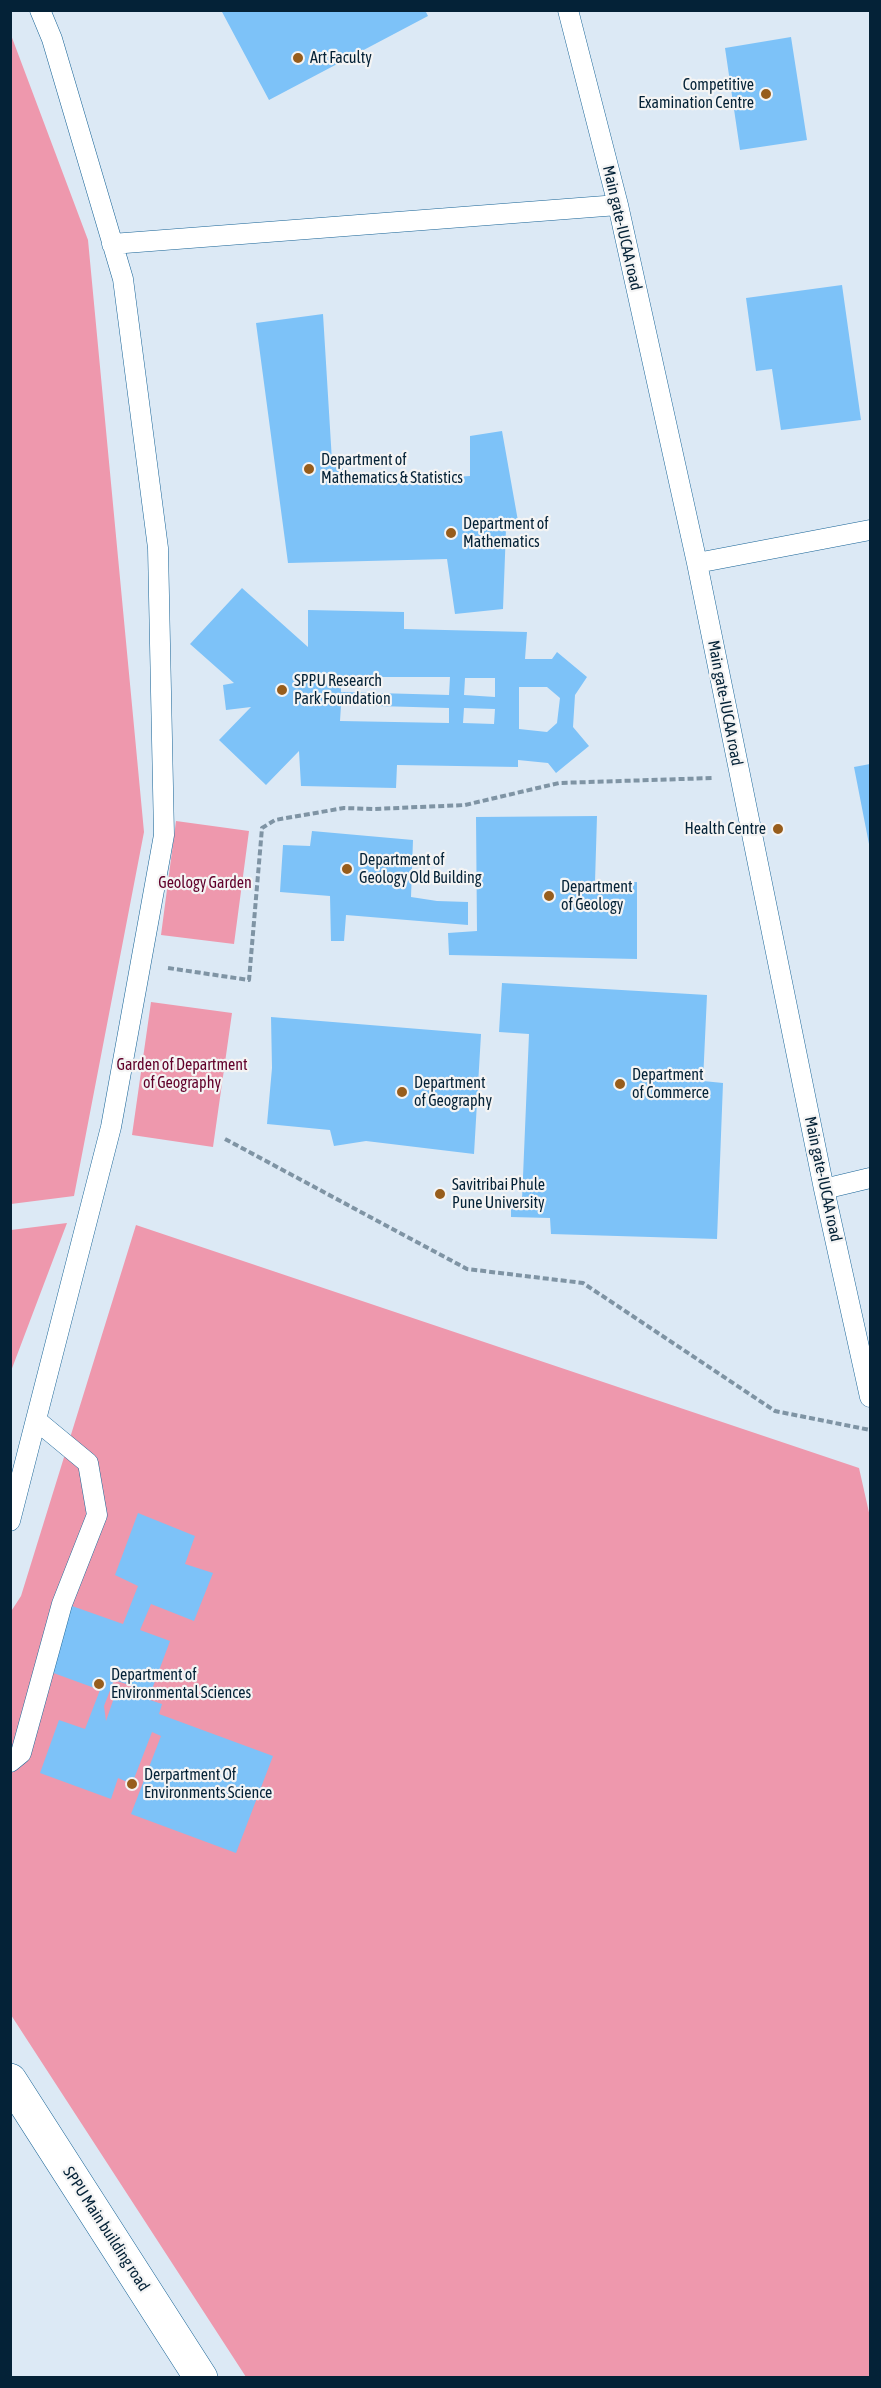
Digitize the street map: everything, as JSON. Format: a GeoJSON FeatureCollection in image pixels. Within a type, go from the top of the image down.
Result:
{"type":"FeatureCollection","features":[{"type":"Feature","properties":{"kind":"street","name":"SPPU Main building road"},"geometry":{"type":"LineString","coordinates":[[10,2080],[201,2378]]}},
{"type":"Feature","properties":{"kind":"lane"},"geometry":{"type":"LineString","coordinates":[[10,1521],[111,1127],[164,835],[158,548],[123,279],[52,39],[40,10]]}},
{"type":"Feature","properties":{"kind":"lane","name":"Main gate-IUCAA road"},"geometry":{"type":"LineString","coordinates":[[568,10],[618,205],[697,563],[824,1189],[870,1397]]}},
{"type":"Feature","properties":{"kind":"lane"},"geometry":{"type":"LineString","coordinates":[[112,244],[618,205]]}},
{"type":"Feature","properties":{"kind":"lane"},"geometry":{"type":"LineString","coordinates":[[697,563],[870,530]]}},
{"type":"Feature","properties":{"kind":"lane"},"geometry":{"type":"LineString","coordinates":[[824,1189],[870,1178]]}},
{"type":"Feature","properties":{"kind":"lane"},"geometry":{"type":"LineString","coordinates":[[10,1762],[21,1753],[62,1604],[97,1515],[88,1462],[36,1420]]}},
{"type":"Feature","properties":{"kind":"path"},"geometry":{"type":"LineString","coordinates":[[140,964],[249,980],[262,828],[275,820],[344,808],[465,805],[560,783],[740,777]]}},
{"type":"Feature","properties":{"kind":"path"},"geometry":{"type":"LineString","coordinates":[[225,1139],[467,1269],[583,1282],[775,1411],[870,1430]]}},
{"type":"Feature","properties":{"kind":"green space"},"geometry":{"type":"Polygon","coordinates":[[[11,35],[88,240],[144,832],[74,1196],[11,1204],[11,35]]]}},
{"type":"Feature","properties":{"kind":"green space","name":"Geology Garden"},"geometry":{"type":"Polygon","coordinates":[[[176,821],[249,831],[234,944],[161,935],[176,821]]]}},
{"type":"Feature","properties":{"kind":"green space","name":"Garden of Department of Geography"},"geometry":{"type":"Polygon","coordinates":[[[151,1002],[232,1013],[213,1147],[132,1135],[151,1002]]]}},
{"type":"Feature","properties":{"kind":"green space"},"geometry":{"type":"Polygon","coordinates":[[[67,1223],[11,1371],[11,1230],[67,1223]]]}},
{"type":"Feature","properties":{"kind":"green space"},"geometry":{"type":"Polygon","coordinates":[[[136,1225],[859,1468],[870,1517],[870,2377],[246,2377],[11,2015],[10,1613],[21,1596],[136,1225]]]}},
{"type":"Feature","properties":{"kind":"building","name":"Art Faculty"},"geometry":{"type":"Polygon","coordinates":[[[221,10],[425,10],[428,16],[269,100],[221,10]]]}},
{"type":"Feature","properties":{"kind":"building","name":"Competitive Examination Centre"},"geometry":{"type":"Polygon","coordinates":[[[791,37],[807,140],[740,150],[725,48],[791,37]]]}},
{"type":"Feature","properties":{"kind":"building"},"geometry":{"type":"Polygon","coordinates":[[[842,285],[861,420],[781,430],[772,369],[756,371],[746,298],[842,285]]]}},
{"type":"Feature","properties":{"kind":"building","name":"Department of Mathematics & Statistics"},"geometry":{"type":"Polygon","coordinates":[[[323,314],[332,461],[362,483],[470,476],[470,436],[502,431],[518,521],[506,529],[503,609],[455,614],[447,559],[288,563],[256,323],[323,314]]]}},
{"type":"Feature","properties":{"kind":"building","name":"SPPU Research Park Foundation"},"geometry":{"type":"Polygon","coordinates":[[[242,588],[308,647],[308,610],[404,612],[404,629],[527,632],[525,659],[552,659],[557,652],[587,677],[575,695],[573,727],[589,746],[556,773],[548,763],[518,760],[518,767],[397,765],[396,788],[301,786],[299,751],[266,785],[219,740],[251,707],[226,710],[223,685],[234,683],[190,644],[242,588]],[[341,677],[341,692],[449,695],[450,677],[341,677]],[[465,678],[464,695],[495,697],[495,678],[465,678]],[[519,687],[519,729],[547,732],[557,723],[560,698],[547,687],[519,687]],[[341,705],[340,721],[449,723],[449,708],[341,705]],[[464,708],[463,723],[494,724],[495,709],[464,708]]]}},
{"type":"Feature","properties":{"kind":"building"},"geometry":{"type":"Polygon","coordinates":[[[870,764],[870,844],[869,844],[854,767],[870,764]]]}},
{"type":"Feature","properties":{"kind":"building"},"geometry":{"type":"Polygon","coordinates":[[[597,816],[595,882],[637,882],[637,959],[449,955],[448,933],[477,931],[476,817],[597,816]]]}},
{"type":"Feature","properties":{"kind":"building","name":"Department of Geology Old Building"},"geometry":{"type":"Polygon","coordinates":[[[312,831],[413,840],[411,897],[468,902],[468,925],[346,915],[344,941],[331,941],[330,896],[280,892],[283,845],[310,846],[312,831]]]}},
{"type":"Feature","properties":{"kind":"building","name":"Department of Commerce"},"geometry":{"type":"Polygon","coordinates":[[[502,983],[707,995],[703,1081],[723,1083],[717,1239],[551,1234],[550,1218],[511,1217],[511,1203],[522,1200],[529,1034],[499,1032],[502,983]]]}},
{"type":"Feature","properties":{"kind":"building","name":"Department of Geography"},"geometry":{"type":"Polygon","coordinates":[[[271,1017],[481,1034],[474,1154],[366,1141],[334,1146],[330,1130],[267,1124],[272,1068],[271,1017]]]}},
{"type":"Feature","properties":{"kind":"building","name":"Department of Environmental Sciences"},"geometry":{"type":"Polygon","coordinates":[[[138,1513],[195,1536],[185,1564],[213,1573],[194,1621],[151,1604],[140,1630],[170,1641],[151,1692],[114,1680],[104,1706],[106,1721],[117,1689],[162,1704],[159,1714],[273,1756],[236,1853],[131,1814],[161,1736],[152,1732],[132,1784],[118,1778],[111,1799],[40,1773],[59,1720],[85,1729],[100,1690],[48,1671],[72,1606],[123,1624],[138,1586],[115,1575],[138,1513]]]}},
{"type":"Feature","properties":{"kind":"place","name":"Art Faculty"},"geometry":{"type":"Point","coordinates":[298,58]}},
{"type":"Feature","properties":{"kind":"place","name":"Competitive Examination Centre"},"geometry":{"type":"Point","coordinates":[766,94]}},
{"type":"Feature","properties":{"kind":"place","name":"Department of Mathematics & Statistics"},"geometry":{"type":"Point","coordinates":[309,469]}},
{"type":"Feature","properties":{"kind":"place","name":"Department of Mathematics"},"geometry":{"type":"Point","coordinates":[451,533]}},
{"type":"Feature","properties":{"kind":"place","name":"SPPU Research Park Foundation"},"geometry":{"type":"Point","coordinates":[282,690]}},
{"type":"Feature","properties":{"kind":"place","name":"Health Centre"},"geometry":{"type":"Point","coordinates":[778,829]}},
{"type":"Feature","properties":{"kind":"place","name":"Department of Geology Old Building"},"geometry":{"type":"Point","coordinates":[347,869]}},
{"type":"Feature","properties":{"kind":"place","name":"Department of Geology"},"geometry":{"type":"Point","coordinates":[549,896]}},
{"type":"Feature","properties":{"kind":"place","name":"Department of Commerce"},"geometry":{"type":"Point","coordinates":[620,1084]}},
{"type":"Feature","properties":{"kind":"place","name":"Department of Geography"},"geometry":{"type":"Point","coordinates":[402,1092]}},
{"type":"Feature","properties":{"kind":"place","name":"Savitribai Phule Pune University"},"geometry":{"type":"Point","coordinates":[440,1194]}},
{"type":"Feature","properties":{"kind":"place","name":"Department of Environmental Sciences"},"geometry":{"type":"Point","coordinates":[99,1684]}},
{"type":"Feature","properties":{"kind":"place","name":"Derpartment Of Environments Science"},"geometry":{"type":"Point","coordinates":[132,1784]}}]}
